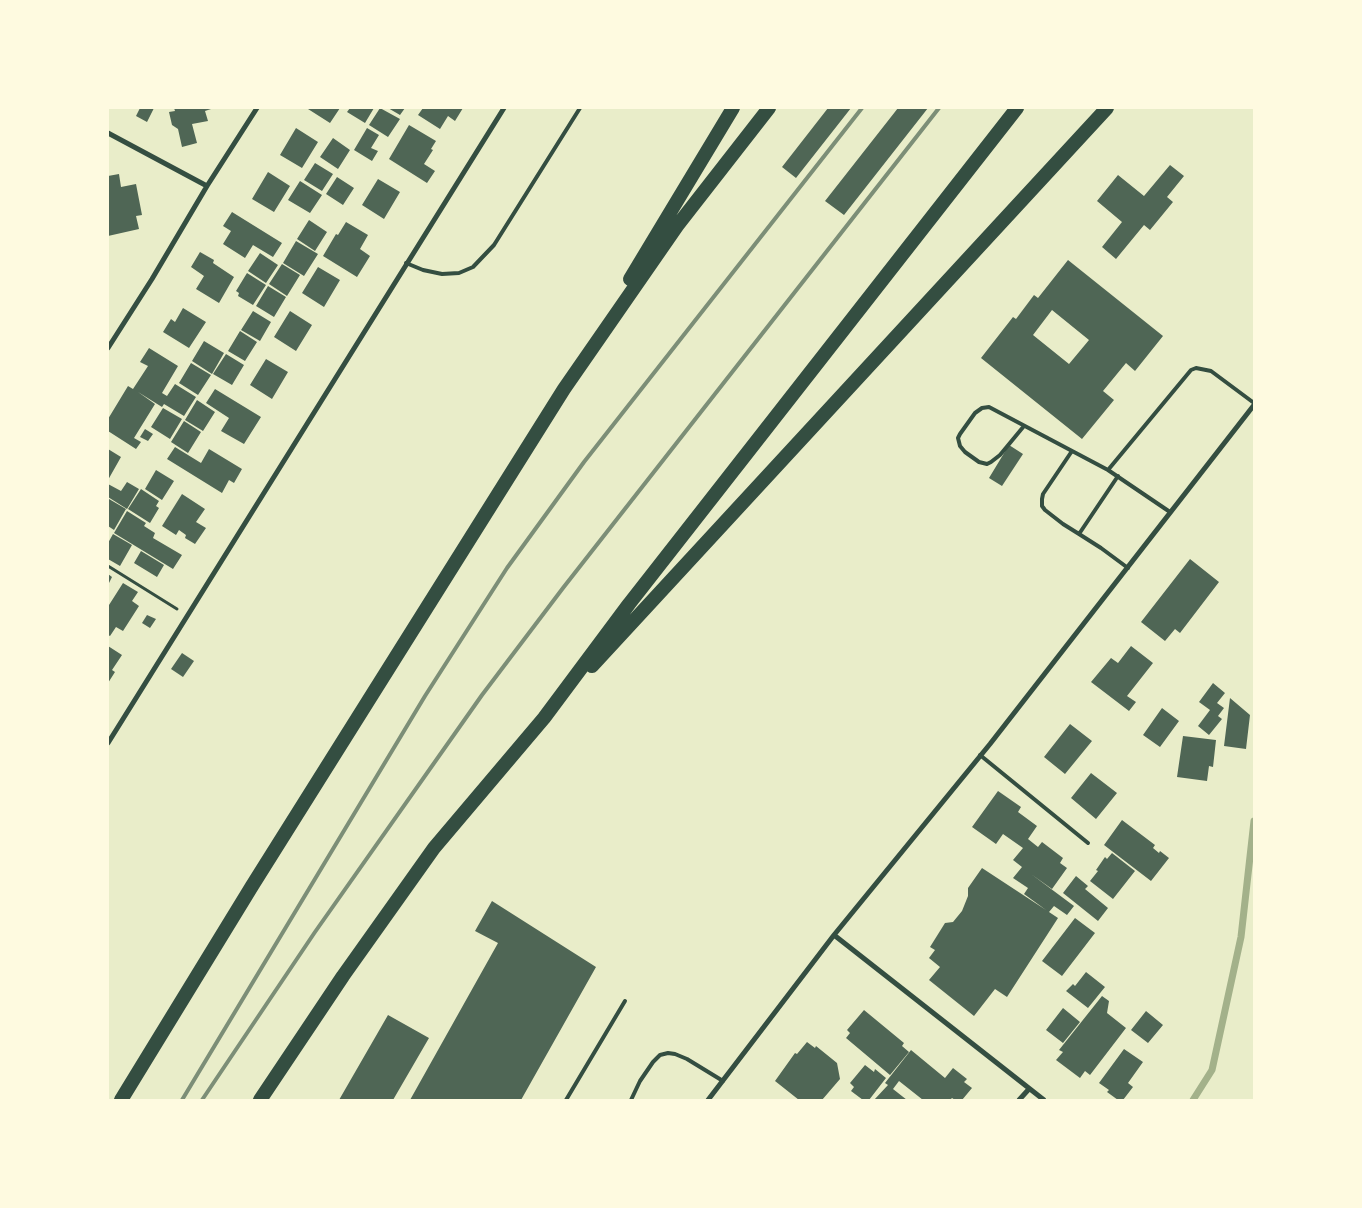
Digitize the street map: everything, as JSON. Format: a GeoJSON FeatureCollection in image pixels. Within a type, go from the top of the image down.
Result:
{"type":"FeatureCollection","features":[{"type":"Feature","properties":{"kind":"highway"},"geometry":{"type":"LineString","coordinates":[[121,1100],[262,870],[564,389],[733,108]]}},
{"type":"Feature","properties":{"kind":"highway"},"geometry":{"type":"LineString","coordinates":[[564,389],[677,226],[769,108]]}},
{"type":"Feature","properties":{"kind":"highway"},"geometry":{"type":"LineString","coordinates":[[544,718],[629,604],[1017,108]]}},
{"type":"Feature","properties":{"kind":"highway"},"geometry":{"type":"LineString","coordinates":[[260,1100],[343,976],[434,848],[544,718],[1107,108]]}},
{"type":"Feature","properties":{"kind":"street"},"geometry":{"type":"LineString","coordinates":[[108,348],[257,108]]}},
{"type":"Feature","properties":{"kind":"street"},"geometry":{"type":"LineString","coordinates":[[108,743],[504,108]]}},
{"type":"Feature","properties":{"kind":"street"},"geometry":{"type":"LineString","coordinates":[[108,133],[207,186]]}},
{"type":"Feature","properties":{"kind":"street"},"geometry":{"type":"LineString","coordinates":[[708,1100],[834,935],[1128,568],[1254,404]]}},
{"type":"Feature","properties":{"kind":"street"},"geometry":{"type":"LineString","coordinates":[[834,935],[1044,1100]]}},
{"type":"Feature","properties":{"kind":"street"},"geometry":{"type":"LineString","coordinates":[[1019,1100],[1029,1089]]}},
{"type":"Feature","properties":{"kind":"lane"},"geometry":{"type":"LineString","coordinates":[[406,263],[423,270],[442,274],[459,273],[473,267],[494,244],[580,108]]}},
{"type":"Feature","properties":{"kind":"lane"},"geometry":{"type":"LineString","coordinates":[[1108,470],[1191,370],[1196,368],[1211,371],[1254,404]]}},
{"type":"Feature","properties":{"kind":"lane"},"geometry":{"type":"LineString","coordinates":[[1024,426],[1000,455],[987,464],[980,462],[965,452],[960,446],[960,434],[975,413],[982,408],[989,407],[1108,470],[1170,512]]}},
{"type":"Feature","properties":{"kind":"lane"},"geometry":{"type":"LineString","coordinates":[[1249,411],[1254,415]]}},
{"type":"Feature","properties":{"kind":"lane"},"geometry":{"type":"LineString","coordinates":[[1072,452],[1043,494],[1042,506],[1063,524],[1128,568]]}},
{"type":"Feature","properties":{"kind":"lane"},"geometry":{"type":"LineString","coordinates":[[1079,534],[1118,476]]}},
{"type":"Feature","properties":{"kind":"lane"},"geometry":{"type":"LineString","coordinates":[[980,755],[1088,843]]}},
{"type":"Feature","properties":{"kind":"lane"},"geometry":{"type":"LineString","coordinates":[[566,1100],[625,1001]]}},
{"type":"Feature","properties":{"kind":"lane"},"geometry":{"type":"LineString","coordinates":[[631,1100],[652,1062],[660,1055],[668,1053],[687,1059],[723,1081]]}},
{"type":"Feature","properties":{"kind":"path"},"geometry":{"type":"LineString","coordinates":[[108,566],[187,616]]}},
{"type":"Feature","properties":{"kind":"building"},"geometry":{"type":"Polygon","coordinates":[[[140,108],[154,108],[147,122],[136,116],[140,108]]]}},
{"type":"Feature","properties":{"kind":"building"},"geometry":{"type":"Polygon","coordinates":[[[174,108],[214,108],[205,111],[208,121],[192,124],[197,143],[182,147],[178,129],[172,125],[169,112],[175,111],[174,108]]]}},
{"type":"Feature","properties":{"kind":"building"},"geometry":{"type":"Polygon","coordinates":[[[309,108],[340,108],[330,123],[309,108]]]}},
{"type":"Feature","properties":{"kind":"building"},"geometry":{"type":"Polygon","coordinates":[[[350,108],[374,108],[365,123],[347,112],[350,108]]]}},
{"type":"Feature","properties":{"kind":"building"},"geometry":{"type":"Polygon","coordinates":[[[380,108],[400,119],[388,137],[369,125],[380,108]]]}},
{"type":"Feature","properties":{"kind":"building"},"geometry":{"type":"Polygon","coordinates":[[[388,108],[405,108],[400,115],[388,108]]]}},
{"type":"Feature","properties":{"kind":"building"},"geometry":{"type":"Polygon","coordinates":[[[423,108],[463,108],[455,121],[448,116],[440,129],[418,115],[423,108]]]}},
{"type":"Feature","properties":{"kind":"building"},"geometry":{"type":"Polygon","coordinates":[[[828,108],[851,108],[796,178],[782,167],[828,108]]]}},
{"type":"Feature","properties":{"kind":"building"},"geometry":{"type":"Polygon","coordinates":[[[898,108],[928,108],[844,215],[825,201],[898,108]]]}},
{"type":"Feature","properties":{"kind":"building"},"geometry":{"type":"Polygon","coordinates":[[[409,125],[436,141],[431,149],[433,150],[424,164],[435,171],[427,183],[389,159],[409,125]]]}},
{"type":"Feature","properties":{"kind":"building"},"geometry":{"type":"Polygon","coordinates":[[[296,128],[318,142],[302,168],[280,155],[296,128]]]}},
{"type":"Feature","properties":{"kind":"building"},"geometry":{"type":"Polygon","coordinates":[[[367,128],[379,135],[371,148],[378,151],[372,161],[354,150],[367,128]]]}},
{"type":"Feature","properties":{"kind":"building"},"geometry":{"type":"Polygon","coordinates":[[[333,138],[350,150],[338,169],[320,157],[333,138]]]}},
{"type":"Feature","properties":{"kind":"building"},"geometry":{"type":"Polygon","coordinates":[[[315,163],[333,174],[322,191],[304,180],[315,163]]]}},
{"type":"Feature","properties":{"kind":"building"},"geometry":{"type":"Polygon","coordinates":[[[1170,165],[1184,176],[1167,197],[1173,202],[1150,230],[1144,225],[1116,259],[1102,247],[1122,222],[1097,201],[1118,175],[1144,196],[1170,165]]]}},
{"type":"Feature","properties":{"kind":"building"},"geometry":{"type":"Polygon","coordinates":[[[268,172],[290,186],[274,212],[252,199],[268,172]]]}},
{"type":"Feature","properties":{"kind":"building"},"geometry":{"type":"Polygon","coordinates":[[[119,174],[121,187],[136,184],[142,215],[136,216],[139,229],[108,236],[108,176],[119,174]]]}},
{"type":"Feature","properties":{"kind":"building"},"geometry":{"type":"Polygon","coordinates":[[[337,177],[354,188],[343,205],[326,194],[337,177]]]}},
{"type":"Feature","properties":{"kind":"building"},"geometry":{"type":"Polygon","coordinates":[[[378,179],[400,192],[384,219],[362,205],[378,179]]]}},
{"type":"Feature","properties":{"kind":"building"},"geometry":{"type":"Polygon","coordinates":[[[300,181],[322,195],[310,213],[288,200],[300,181]]]}},
{"type":"Feature","properties":{"kind":"building"},"geometry":{"type":"Polygon","coordinates":[[[232,212],[282,243],[273,257],[253,245],[245,258],[223,244],[231,231],[223,226],[232,212]]]}},
{"type":"Feature","properties":{"kind":"building"},"geometry":{"type":"Polygon","coordinates":[[[309,220],[327,232],[315,251],[297,239],[309,220]]]}},
{"type":"Feature","properties":{"kind":"building"},"geometry":{"type":"Polygon","coordinates":[[[346,222],[368,235],[360,249],[370,256],[357,277],[323,256],[336,234],[338,235],[346,222]]]}},
{"type":"Feature","properties":{"kind":"building"},"geometry":{"type":"Polygon","coordinates":[[[296,241],[318,254],[304,276],[283,263],[296,241]]]}},
{"type":"Feature","properties":{"kind":"building"},"geometry":{"type":"Polygon","coordinates":[[[200,252],[214,260],[213,263],[234,277],[219,303],[196,289],[204,276],[191,267],[200,252]]]}},
{"type":"Feature","properties":{"kind":"building"},"geometry":{"type":"Polygon","coordinates":[[[260,253],[278,265],[266,283],[248,271],[260,253]]]}},
{"type":"Feature","properties":{"kind":"building"},"geometry":{"type":"Polygon","coordinates":[[[1068,260],[1163,336],[1135,371],[1126,363],[1103,391],[1114,400],[1082,439],[981,358],[1013,317],[1016,319],[1034,295],[1038,298],[1068,260]],[[1052,310],[1033,335],[1069,364],[1089,340],[1052,310]]]}},
{"type":"Feature","properties":{"kind":"building"},"geometry":{"type":"Polygon","coordinates":[[[282,264],[300,275],[287,296],[269,284],[282,264]]]}},
{"type":"Feature","properties":{"kind":"building"},"geometry":{"type":"Polygon","coordinates":[[[318,267],[340,280],[324,307],[302,293],[318,267]]]}},
{"type":"Feature","properties":{"kind":"building"},"geometry":{"type":"Polygon","coordinates":[[[247,273],[266,285],[253,305],[238,296],[239,293],[236,291],[247,273]]]}},
{"type":"Feature","properties":{"kind":"building"},"geometry":{"type":"Polygon","coordinates":[[[268,286],[286,297],[274,317],[256,306],[268,286]]]}},
{"type":"Feature","properties":{"kind":"building"},"geometry":{"type":"Polygon","coordinates":[[[183,308],[206,322],[189,348],[163,332],[171,319],[175,322],[183,308]]]}},
{"type":"Feature","properties":{"kind":"building"},"geometry":{"type":"Polygon","coordinates":[[[253,311],[271,322],[260,341],[241,330],[253,311]]]}},
{"type":"Feature","properties":{"kind":"building"},"geometry":{"type":"Polygon","coordinates":[[[290,311],[312,325],[296,351],[274,337],[290,311]]]}},
{"type":"Feature","properties":{"kind":"building"},"geometry":{"type":"Polygon","coordinates":[[[240,331],[257,342],[245,361],[228,351],[240,331]]]}},
{"type":"Feature","properties":{"kind":"building"},"geometry":{"type":"Polygon","coordinates":[[[204,341],[224,353],[212,374],[192,361],[204,341]]]}},
{"type":"Feature","properties":{"kind":"building"},"geometry":{"type":"Polygon","coordinates":[[[149,348],[178,366],[162,393],[167,396],[175,384],[196,397],[184,416],[164,404],[162,407],[138,392],[155,404],[134,438],[141,442],[136,449],[108,431],[108,419],[128,386],[133,389],[148,366],[140,362],[149,348]]]}},
{"type":"Feature","properties":{"kind":"building"},"geometry":{"type":"Polygon","coordinates":[[[226,354],[244,365],[232,385],[213,374],[226,354]]]}},
{"type":"Feature","properties":{"kind":"building"},"geometry":{"type":"Polygon","coordinates":[[[266,359],[288,372],[272,399],[250,385],[266,359]]]}},
{"type":"Feature","properties":{"kind":"building"},"geometry":{"type":"Polygon","coordinates":[[[191,363],[211,375],[198,395],[179,383],[191,363]]]}},
{"type":"Feature","properties":{"kind":"building"},"geometry":{"type":"Polygon","coordinates":[[[215,389],[261,417],[244,444],[221,431],[229,418],[206,403],[215,389]]]}},
{"type":"Feature","properties":{"kind":"building"},"geometry":{"type":"Polygon","coordinates":[[[197,400],[215,412],[203,431],[185,420],[197,400]]]}},
{"type":"Feature","properties":{"kind":"building"},"geometry":{"type":"Polygon","coordinates":[[[163,408],[182,419],[170,439],[151,427],[163,408]]]}},
{"type":"Feature","properties":{"kind":"building"},"geometry":{"type":"Polygon","coordinates":[[[184,421],[201,432],[188,453],[171,442],[184,421]]]}},
{"type":"Feature","properties":{"kind":"building"},"geometry":{"type":"Polygon","coordinates":[[[145,429],[153,434],[148,441],[140,437],[145,429]]]}},
{"type":"Feature","properties":{"kind":"building"},"geometry":{"type":"Polygon","coordinates":[[[1009,445],[1023,454],[1002,486],[989,478],[1009,445]]]}},
{"type":"Feature","properties":{"kind":"building"},"geometry":{"type":"Polygon","coordinates":[[[175,447],[201,463],[209,449],[242,469],[234,483],[229,480],[222,493],[167,459],[175,447]]]}},
{"type":"Feature","properties":{"kind":"building"},"geometry":{"type":"Polygon","coordinates":[[[108,449],[121,457],[108,480],[108,449]]]}},
{"type":"Feature","properties":{"kind":"building"},"geometry":{"type":"Polygon","coordinates":[[[156,470],[174,481],[162,500],[145,489],[156,470]]]}},
{"type":"Feature","properties":{"kind":"building"},"geometry":{"type":"Polygon","coordinates":[[[127,482],[139,489],[127,509],[108,497],[108,484],[121,491],[127,482]]]}},
{"type":"Feature","properties":{"kind":"building"},"geometry":{"type":"Polygon","coordinates":[[[141,489],[159,501],[156,506],[159,508],[150,523],[128,509],[141,489]]]}},
{"type":"Feature","properties":{"kind":"building"},"geometry":{"type":"Polygon","coordinates":[[[182,494],[205,509],[196,522],[206,528],[195,544],[185,538],[186,535],[179,530],[176,535],[162,526],[182,494]]]}},
{"type":"Feature","properties":{"kind":"building"},"geometry":{"type":"Polygon","coordinates":[[[109,499],[126,509],[114,530],[108,526],[109,499]]]}},
{"type":"Feature","properties":{"kind":"building"},"geometry":{"type":"Polygon","coordinates":[[[127,511],[146,523],[144,526],[155,533],[153,538],[182,555],[173,569],[114,533],[127,511]]]}},
{"type":"Feature","properties":{"kind":"building"},"geometry":{"type":"Polygon","coordinates":[[[113,534],[132,545],[120,566],[108,559],[108,543],[113,534]]]}},
{"type":"Feature","properties":{"kind":"building"},"geometry":{"type":"Polygon","coordinates":[[[141,551],[164,565],[157,577],[134,563],[141,551]]]}},
{"type":"Feature","properties":{"kind":"building"},"geometry":{"type":"Polygon","coordinates":[[[1190,559],[1219,582],[1180,633],[1175,629],[1165,641],[1141,622],[1190,559]]]}},
{"type":"Feature","properties":{"kind":"building"},"geometry":{"type":"Polygon","coordinates":[[[108,574],[112,577],[108,585],[108,574]]]}},
{"type":"Feature","properties":{"kind":"building"},"geometry":{"type":"Polygon","coordinates":[[[123,583],[138,592],[132,601],[139,606],[123,631],[116,627],[110,636],[108,635],[108,604],[123,583]]]}},
{"type":"Feature","properties":{"kind":"building"},"geometry":{"type":"Polygon","coordinates":[[[147,615],[156,619],[150,628],[142,623],[147,615]]]}},
{"type":"Feature","properties":{"kind":"building"},"geometry":{"type":"Polygon","coordinates":[[[108,646],[122,655],[112,670],[115,672],[108,683],[108,646]]]}},
{"type":"Feature","properties":{"kind":"building"},"geometry":{"type":"Polygon","coordinates":[[[1131,646],[1153,663],[1127,696],[1136,702],[1129,711],[1091,682],[1111,658],[1118,663],[1131,646]]]}},
{"type":"Feature","properties":{"kind":"building"},"geometry":{"type":"Polygon","coordinates":[[[182,653],[194,661],[183,677],[171,669],[182,653]]]}},
{"type":"Feature","properties":{"kind":"building"},"geometry":{"type":"Polygon","coordinates":[[[1213,683],[1225,693],[1217,703],[1224,708],[1218,716],[1222,719],[1209,735],[1198,726],[1210,710],[1199,702],[1213,683]]]}},
{"type":"Feature","properties":{"kind":"building"},"geometry":{"type":"Polygon","coordinates":[[[1230,698],[1250,715],[1246,749],[1224,746],[1230,698]]]}},
{"type":"Feature","properties":{"kind":"building"},"geometry":{"type":"Polygon","coordinates":[[[1162,708],[1179,721],[1160,747],[1143,735],[1162,708]]]}},
{"type":"Feature","properties":{"kind":"building"},"geometry":{"type":"Polygon","coordinates":[[[1070,724],[1092,741],[1065,774],[1044,757],[1070,724]]]}},
{"type":"Feature","properties":{"kind":"building"},"geometry":{"type":"Polygon","coordinates":[[[1183,736],[1216,740],[1213,767],[1209,766],[1207,781],[1177,777],[1183,736]]]}},
{"type":"Feature","properties":{"kind":"building"},"geometry":{"type":"Polygon","coordinates":[[[1091,773],[1117,793],[1096,819],[1071,798],[1091,773]]]}},
{"type":"Feature","properties":{"kind":"building"},"geometry":{"type":"Polygon","coordinates":[[[998,791],[1021,807],[1018,812],[1037,826],[1028,839],[1038,847],[1042,842],[1063,858],[1060,863],[1067,868],[1052,889],[1031,874],[1074,906],[1067,915],[1054,906],[1049,912],[1058,918],[1007,997],[995,989],[974,1016],[929,980],[940,967],[929,958],[935,950],[930,947],[945,923],[953,922],[962,911],[968,896],[968,888],[982,868],[1046,910],[1024,894],[1028,888],[1013,878],[1022,867],[1013,860],[1023,848],[1003,834],[996,844],[972,827],[998,791]]]}},
{"type":"Feature","properties":{"kind":"building"},"geometry":{"type":"Polygon","coordinates":[[[1122,820],[1155,845],[1153,848],[1159,853],[1160,851],[1169,858],[1151,881],[1104,845],[1122,820]]]}},
{"type":"Feature","properties":{"kind":"building"},"geometry":{"type":"Polygon","coordinates":[[[1112,853],[1135,871],[1113,899],[1090,881],[1105,857],[1107,859],[1112,853]]]}},
{"type":"Feature","properties":{"kind":"building"},"geometry":{"type":"Polygon","coordinates":[[[1076,876],[1088,886],[1085,889],[1108,908],[1098,921],[1063,893],[1076,876]]]}},
{"type":"Feature","properties":{"kind":"building"},"geometry":{"type":"Polygon","coordinates":[[[492,901],[596,967],[521,1100],[410,1100],[498,943],[475,931],[492,901]]]}},
{"type":"Feature","properties":{"kind":"building"},"geometry":{"type":"Polygon","coordinates":[[[1075,918],[1095,933],[1062,976],[1042,961],[1075,918]]]}},
{"type":"Feature","properties":{"kind":"building"},"geometry":{"type":"Polygon","coordinates":[[[1086,972],[1105,987],[1088,1008],[1066,991],[1073,984],[1075,986],[1086,972]]]}},
{"type":"Feature","properties":{"kind":"building"},"geometry":{"type":"Polygon","coordinates":[[[1102,996],[1109,1001],[1107,1013],[1126,1028],[1090,1075],[1085,1071],[1080,1078],[1056,1060],[1063,1052],[1059,1050],[1102,996]]]}},
{"type":"Feature","properties":{"kind":"building"},"geometry":{"type":"Polygon","coordinates":[[[1063,1008],[1080,1022],[1063,1043],[1046,1030],[1063,1008]]]}},
{"type":"Feature","properties":{"kind":"building"},"geometry":{"type":"Polygon","coordinates":[[[864,1010],[904,1043],[902,1046],[909,1052],[890,1075],[846,1038],[850,1033],[847,1030],[864,1010]]]}},
{"type":"Feature","properties":{"kind":"building"},"geometry":{"type":"Polygon","coordinates":[[[1146,1011],[1163,1025],[1148,1043],[1131,1030],[1146,1011]]]}},
{"type":"Feature","properties":{"kind":"building"},"geometry":{"type":"Polygon","coordinates":[[[388,1015],[429,1038],[393,1100],[339,1100],[388,1015]]]}},
{"type":"Feature","properties":{"kind":"building"},"geometry":{"type":"Polygon","coordinates":[[[807,1042],[815,1048],[816,1046],[837,1063],[840,1079],[822,1100],[799,1100],[775,1081],[795,1053],[797,1054],[807,1042]]]}},
{"type":"Feature","properties":{"kind":"building"},"geometry":{"type":"Polygon","coordinates":[[[1124,1049],[1143,1062],[1128,1083],[1133,1087],[1123,1100],[1118,1100],[1099,1083],[1124,1049]]]}},
{"type":"Feature","properties":{"kind":"building"},"geometry":{"type":"Polygon","coordinates":[[[911,1050],[945,1078],[953,1068],[967,1079],[964,1082],[972,1088],[962,1100],[952,1098],[950,1100],[923,1100],[899,1081],[893,1089],[907,1100],[874,1100],[888,1085],[885,1083],[911,1050]]]}},
{"type":"Feature","properties":{"kind":"building"},"geometry":{"type":"Polygon","coordinates":[[[865,1065],[874,1072],[875,1069],[886,1078],[869,1100],[863,1100],[851,1091],[854,1087],[850,1083],[865,1065]]]}},
{"type":"Feature","properties":{"kind":"waterway"},"geometry":{"type":"LineString","coordinates":[[1193,1100],[1212,1070],[1241,937],[1254,821]]}},
{"type":"Feature","properties":{"kind":"railway"},"geometry":{"type":"LineString","coordinates":[[182,1100],[425,696],[507,568],[584,462],[862,108]]}},
{"type":"Feature","properties":{"kind":"railway"},"geometry":{"type":"LineString","coordinates":[[202,1100],[315,932],[482,695],[563,588],[939,108]]}}]}
